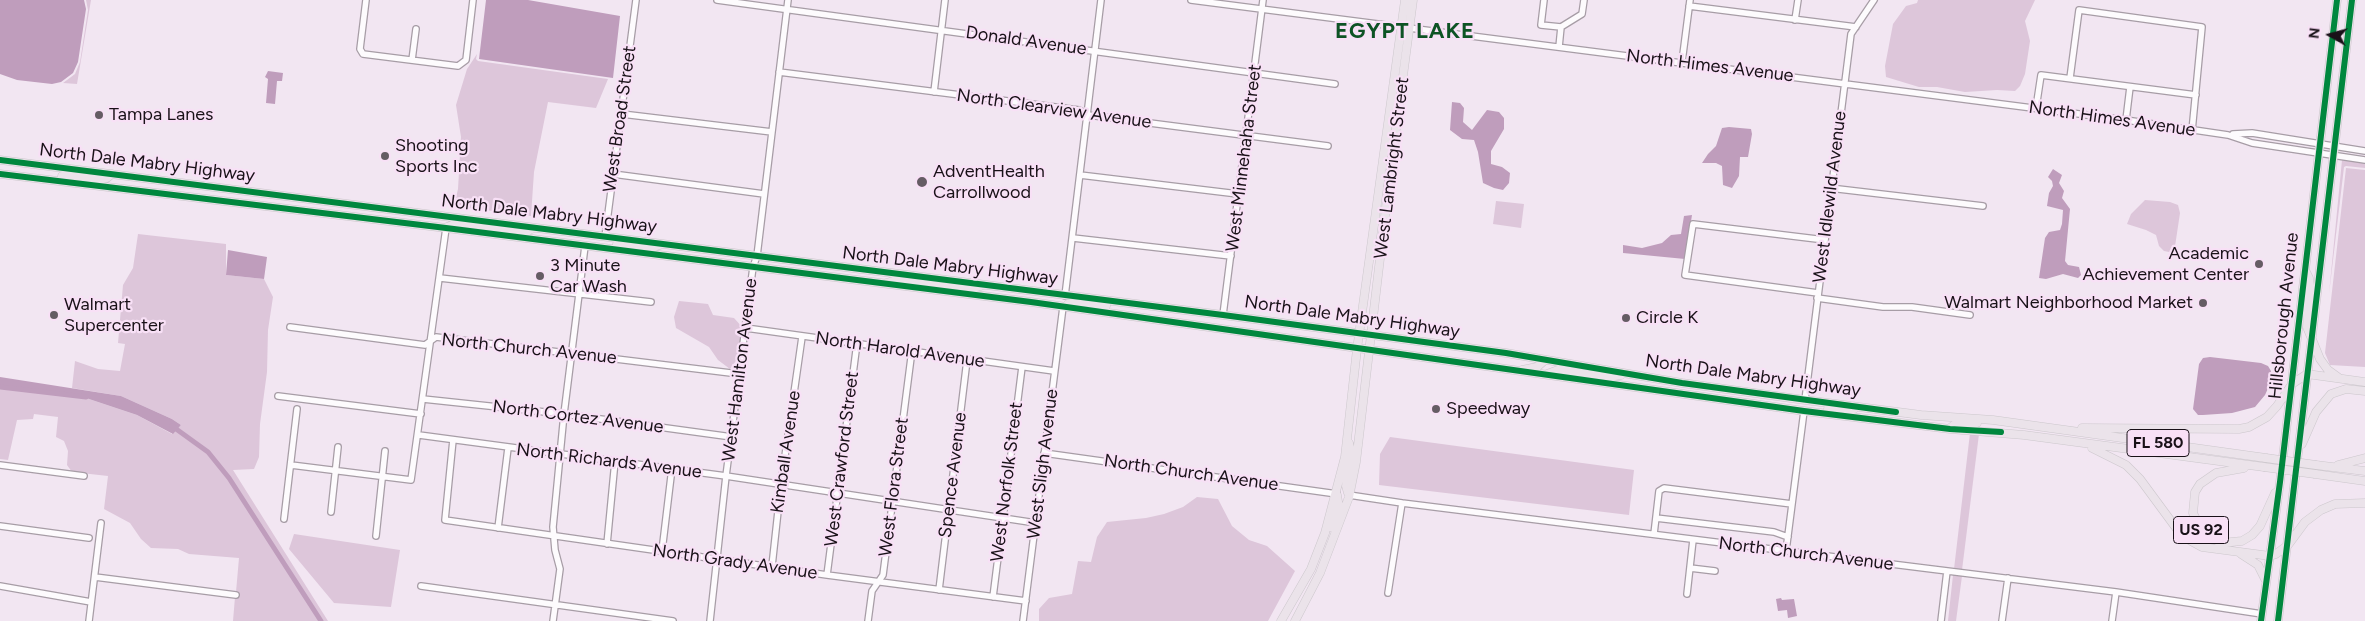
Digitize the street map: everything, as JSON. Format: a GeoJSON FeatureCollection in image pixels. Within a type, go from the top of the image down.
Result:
{"type":"FeatureCollection","features":[{"type":"Feature","properties":{"kind":"main road","name":"West Lambright Street"},"geometry":{"type":"LineString","coordinates":[[1349,495],[1363,419],[1406,28],[1405,0]]}},
{"type":"Feature","properties":{"kind":"main road","name":"West Lambright Street"},"geometry":{"type":"LineString","coordinates":[[1348,439],[1360,334],[1406,28],[1413,0]]}},
{"type":"Feature","properties":{"kind":"main road","name":"Hillsborough Avenue"},"geometry":{"type":"LineString","coordinates":[[2261,618],[2280,482],[2337,0]]}},
{"type":"Feature","properties":{"kind":"main road","name":"Hillsborough Avenue"},"geometry":{"type":"LineString","coordinates":[[2298,456],[2352,0]]}},
{"type":"Feature","properties":{"kind":"main road","name":"North Dale Mabry Highway"},"geometry":{"type":"LineString","coordinates":[[0,160],[1223,315],[1545,360],[1730,390],[1921,415],[1991,420],[2365,471]]}},
{"type":"Feature","properties":{"kind":"main road","name":"North Dale Mabry Highway"},"geometry":{"type":"LineString","coordinates":[[0,174],[387,220],[973,295],[1804,411],[1950,429],[2001,432],[2365,481]]}},
{"type":"Feature","properties":{"kind":"main road"},"geometry":{"type":"LineString","coordinates":[[46,179],[56,176],[98,179],[107,178],[112,174]]}},
{"type":"Feature","properties":{"kind":"main road"},"geometry":{"type":"LineString","coordinates":[[121,188],[122,183],[126,180],[168,186],[175,182]]}},
{"type":"Feature","properties":{"kind":"main road"},"geometry":{"type":"LineString","coordinates":[[387,220],[410,217],[425,218],[434,215]]}},
{"type":"Feature","properties":{"kind":"main road"},"geometry":{"type":"LineString","coordinates":[[446,228],[458,223],[525,232],[536,228]]}},
{"type":"Feature","properties":{"kind":"main road"},"geometry":{"type":"LineString","coordinates":[[585,246],[600,241],[650,248],[664,244]]}},
{"type":"Feature","properties":{"kind":"main road"},"geometry":{"type":"LineString","coordinates":[[2304,268],[2310,281],[2307,327],[2324,366],[2341,379]]}},
{"type":"Feature","properties":{"kind":"main road"},"geometry":{"type":"LineString","coordinates":[[826,276],[832,272],[858,275],[867,270]]}},
{"type":"Feature","properties":{"kind":"main road"},"geometry":{"type":"LineString","coordinates":[[883,284],[897,280],[970,289],[983,285]]}},
{"type":"Feature","properties":{"kind":"main road"},"geometry":{"type":"LineString","coordinates":[[973,295],[994,293],[1050,300],[1065,296]]}},
{"type":"Feature","properties":{"kind":"main road"},"geometry":{"type":"LineString","coordinates":[[1063,307],[1070,303],[1079,303],[1153,312],[1164,308]]}},
{"type":"Feature","properties":{"kind":"main road"},"geometry":{"type":"LineString","coordinates":[[1514,371],[1537,367],[1545,360]]}},
{"type":"Feature","properties":{"kind":"main road"},"geometry":{"type":"LineString","coordinates":[[1546,375],[1558,370],[1608,377],[1628,374]]}},
{"type":"Feature","properties":{"kind":"main road"},"geometry":{"type":"LineString","coordinates":[[2050,428],[2239,429],[2256,424],[2267,417],[2292,384],[2307,374],[2365,382]]}},
{"type":"Feature","properties":{"kind":"main road"},"geometry":{"type":"LineString","coordinates":[[1658,390],[1672,388],[1682,382]]}},
{"type":"Feature","properties":{"kind":"main road"},"geometry":{"type":"LineString","coordinates":[[2278,621],[2298,456],[2311,421],[2323,402],[2339,390],[2354,388],[2365,391]]}},
{"type":"Feature","properties":{"kind":"main road"},"geometry":{"type":"LineString","coordinates":[[1708,397],[1730,390]]}},
{"type":"Feature","properties":{"kind":"main road"},"geometry":{"type":"LineString","coordinates":[[1776,407],[1796,405],[1805,400]]}},
{"type":"Feature","properties":{"kind":"main road"},"geometry":{"type":"LineString","coordinates":[[1804,411],[1812,407],[1845,410],[1863,407]]}},
{"type":"Feature","properties":{"kind":"main road"},"geometry":{"type":"LineString","coordinates":[[1862,418],[1878,416],[1913,419],[1921,415]]}},
{"type":"Feature","properties":{"kind":"main road"},"geometry":{"type":"LineString","coordinates":[[1950,429],[1954,425],[1991,420]]}},
{"type":"Feature","properties":{"kind":"main road"},"geometry":{"type":"LineString","coordinates":[[1283,620],[1312,569],[1337,494],[1348,439]]}},
{"type":"Feature","properties":{"kind":"main road"},"geometry":{"type":"LineString","coordinates":[[1295,621],[1320,573],[1349,495],[1346,486],[1351,453],[1348,439]]}},
{"type":"Feature","properties":{"kind":"main road","name":"FL 580"},"geometry":{"type":"LineString","coordinates":[[2071,441],[2104,452],[2126,465],[2188,541],[2202,547],[2237,552],[2258,565],[2266,583]]}},
{"type":"Feature","properties":{"kind":"main road","name":"FL 580"},"geometry":{"type":"LineString","coordinates":[[2328,466],[2365,458]]}},
{"type":"Feature","properties":{"kind":"main road","name":"US 92"},"geometry":{"type":"LineString","coordinates":[[2264,467],[2226,470],[2207,478],[2200,484],[2195,492],[2193,513],[2203,533],[2221,543],[2231,544],[2252,535],[2260,526],[2280,482]]}},
{"type":"Feature","properties":{"kind":"main road"},"geometry":{"type":"LineString","coordinates":[[1330,549],[1339,508],[1337,494]]}},
{"type":"Feature","properties":{"kind":"main road"},"geometry":{"type":"LineString","coordinates":[[2237,552],[2270,556],[2276,554],[2288,545],[2305,522],[2321,510],[2335,504],[2365,503]]}},
{"type":"Feature","properties":{"kind":"main road"},"geometry":{"type":"LineString","coordinates":[[2261,618],[2268,621]]}},
{"type":"Feature","properties":{"kind":"street"},"geometry":{"type":"LineString","coordinates":[[366,0],[360,49],[363,54],[458,66],[466,60],[473,0]]}},
{"type":"Feature","properties":{"kind":"street","name":"West Broad Street"},"geometry":{"type":"LineString","coordinates":[[605,237],[636,0]]}},
{"type":"Feature","properties":{"kind":"street","name":"Donald Avenue"},"geometry":{"type":"LineString","coordinates":[[717,0],[1335,84]]}},
{"type":"Feature","properties":{"kind":"street","name":"West Hamilton Avenue"},"geometry":{"type":"LineString","coordinates":[[710,621],[715,560],[753,267],[757,256],[788,0]]}},
{"type":"Feature","properties":{"kind":"street"},"geometry":{"type":"LineString","coordinates":[[934,92],[945,0]]}},
{"type":"Feature","properties":{"kind":"street"},"geometry":{"type":"LineString","coordinates":[[1065,296],[1088,115],[1100,0]]}},
{"type":"Feature","properties":{"kind":"street","name":"North Himes Avenue"},"geometry":{"type":"LineString","coordinates":[[1191,0],[1845,83],[2126,120],[2192,131],[2228,134],[2252,133],[2365,151]]}},
{"type":"Feature","properties":{"kind":"street","name":"West Minnehaha Street"},"geometry":{"type":"LineString","coordinates":[[1223,315],[1263,0]]}},
{"type":"Feature","properties":{"kind":"street"},"geometry":{"type":"LineString","coordinates":[[1544,0],[1541,25],[1561,28],[1582,14],[1584,0]]}},
{"type":"Feature","properties":{"kind":"street"},"geometry":{"type":"LineString","coordinates":[[1796,20],[1798,0]]}},
{"type":"Feature","properties":{"kind":"street","name":"West Idlewild Avenue"},"geometry":{"type":"LineString","coordinates":[[1805,400],[1830,188],[1851,34],[1874,0]]}},
{"type":"Feature","properties":{"kind":"street"},"geometry":{"type":"LineString","coordinates":[[1682,62],[1690,3],[1796,20],[1856,27]]}},
{"type":"Feature","properties":{"kind":"street"},"geometry":{"type":"LineString","coordinates":[[2070,78],[2079,10],[2202,27],[2192,131]]}},
{"type":"Feature","properties":{"kind":"street"},"geometry":{"type":"LineString","coordinates":[[1559,47],[1561,28]]}},
{"type":"Feature","properties":{"kind":"street"},"geometry":{"type":"LineString","coordinates":[[412,60],[416,29]]}},
{"type":"Feature","properties":{"kind":"street","name":"North Clearview Avenue"},"geometry":{"type":"LineString","coordinates":[[780,72],[1079,110],[1088,115],[1328,146]]}},
{"type":"Feature","properties":{"kind":"street"},"geometry":{"type":"LineString","coordinates":[[2036,108],[2041,75],[2196,95]]}},
{"type":"Feature","properties":{"kind":"street"},"geometry":{"type":"LineString","coordinates":[[2126,120],[2130,87]]}},
{"type":"Feature","properties":{"kind":"street"},"geometry":{"type":"LineString","coordinates":[[622,114],[772,132]]}},
{"type":"Feature","properties":{"kind":"street","name":"North Himes Avenue"},"geometry":{"type":"LineString","coordinates":[[2228,134],[2252,143],[2333,157],[2365,160]]}},
{"type":"Feature","properties":{"kind":"street"},"geometry":{"type":"LineString","coordinates":[[613,174],[764,194]]}},
{"type":"Feature","properties":{"kind":"street"},"geometry":{"type":"LineString","coordinates":[[1080,175],[1238,194]]}},
{"type":"Feature","properties":{"kind":"street"},"geometry":{"type":"LineString","coordinates":[[1830,188],[1983,206]]}},
{"type":"Feature","properties":{"kind":"street"},"geometry":{"type":"LineString","coordinates":[[1825,240],[1693,224],[1685,275],[1883,308],[1912,307],[1970,314]]}},
{"type":"Feature","properties":{"kind":"street"},"geometry":{"type":"LineString","coordinates":[[291,465],[411,480],[419,435],[446,228]]}},
{"type":"Feature","properties":{"kind":"street"},"geometry":{"type":"LineString","coordinates":[[1073,238],[1231,256]]}},
{"type":"Feature","properties":{"kind":"street"},"geometry":{"type":"LineString","coordinates":[[553,621],[560,569],[552,535],[564,414],[585,246]]}},
{"type":"Feature","properties":{"kind":"street"},"geometry":{"type":"LineString","coordinates":[[440,278],[651,302]]}},
{"type":"Feature","properties":{"kind":"street","name":"West Sligh Avenue"},"geometry":{"type":"LineString","coordinates":[[1023,621],[1063,307]]}},
{"type":"Feature","properties":{"kind":"street","name":"North Church Avenue"},"geometry":{"type":"LineString","coordinates":[[290,328],[424,345],[436,337],[572,352],[739,374]]}},
{"type":"Feature","properties":{"kind":"street","name":"North Harold Avenue"},"geometry":{"type":"LineString","coordinates":[[746,328],[1054,371]]}},
{"type":"Feature","properties":{"kind":"street","name":"Kimball Avenue"},"geometry":{"type":"LineString","coordinates":[[772,566],[781,484],[802,337]]}},
{"type":"Feature","properties":{"kind":"street","name":"West Crawford Street"},"geometry":{"type":"LineString","coordinates":[[827,576],[857,343]]}},
{"type":"Feature","properties":{"kind":"street","name":"West Flora Street"},"geometry":{"type":"LineString","coordinates":[[868,621],[872,591],[883,574],[912,350]]}},
{"type":"Feature","properties":{"kind":"street","name":"Spence Avenue"},"geometry":{"type":"LineString","coordinates":[[938,590],[968,360]]}},
{"type":"Feature","properties":{"kind":"street","name":"West Norfolk Street"},"geometry":{"type":"LineString","coordinates":[[993,597],[1022,367]]}},
{"type":"Feature","properties":{"kind":"street"},"geometry":{"type":"LineString","coordinates":[[278,396],[421,414]]}},
{"type":"Feature","properties":{"kind":"street","name":"North Cortez Avenue"},"geometry":{"type":"LineString","coordinates":[[423,399],[564,414],[732,438]]}},
{"type":"Feature","properties":{"kind":"street"},"geometry":{"type":"LineString","coordinates":[[284,519],[297,409]]}},
{"type":"Feature","properties":{"kind":"street"},"geometry":{"type":"LineString","coordinates":[[1786,551],[1804,411]]}},
{"type":"Feature","properties":{"kind":"street","name":"North Richards Avenue"},"geometry":{"type":"LineString","coordinates":[[419,435],[672,468],[948,508],[1036,523]]}},
{"type":"Feature","properties":{"kind":"street","name":"North Grady Avenue"},"geometry":{"type":"LineString","coordinates":[[453,440],[445,520],[715,560],[772,566],[827,576],[1026,601]]}},
{"type":"Feature","properties":{"kind":"street"},"geometry":{"type":"LineString","coordinates":[[331,512],[337,471],[338,447]]}},
{"type":"Feature","properties":{"kind":"street"},"geometry":{"type":"LineString","coordinates":[[498,528],[508,448]]}},
{"type":"Feature","properties":{"kind":"street"},"geometry":{"type":"LineString","coordinates":[[376,536],[385,451]]}},
{"type":"Feature","properties":{"kind":"street","name":"North Church Avenue"},"geometry":{"type":"LineString","coordinates":[[1044,453],[1337,494]]}},
{"type":"Feature","properties":{"kind":"street"},"geometry":{"type":"LineString","coordinates":[[607,544],[615,461]]}},
{"type":"Feature","properties":{"kind":"street"},"geometry":{"type":"LineString","coordinates":[[0,465],[84,476]]}},
{"type":"Feature","properties":{"kind":"street"},"geometry":{"type":"LineString","coordinates":[[662,551],[672,468]]}},
{"type":"Feature","properties":{"kind":"street"},"geometry":{"type":"LineString","coordinates":[[1654,534],[1660,490],[1664,488],[1792,504]]}},
{"type":"Feature","properties":{"kind":"street","name":"North Church Avenue"},"geometry":{"type":"LineString","coordinates":[[1349,495],[2116,592],[2261,618]]}},
{"type":"Feature","properties":{"kind":"street"},"geometry":{"type":"LineString","coordinates":[[1388,593],[1402,503]]}},
{"type":"Feature","properties":{"kind":"street"},"geometry":{"type":"LineString","coordinates":[[1656,518],[1774,532],[1788,538]]}},
{"type":"Feature","properties":{"kind":"street"},"geometry":{"type":"LineString","coordinates":[[89,621],[101,523]]}},
{"type":"Feature","properties":{"kind":"street"},"geometry":{"type":"LineString","coordinates":[[0,526],[89,538]]}},
{"type":"Feature","properties":{"kind":"street"},"geometry":{"type":"LineString","coordinates":[[1687,594],[1693,540]]}},
{"type":"Feature","properties":{"kind":"street"},"geometry":{"type":"LineString","coordinates":[[1690,568],[1715,571]]}},
{"type":"Feature","properties":{"kind":"street"},"geometry":{"type":"LineString","coordinates":[[1941,621],[1947,571]]}},
{"type":"Feature","properties":{"kind":"street"},"geometry":{"type":"LineString","coordinates":[[94,577],[236,595]]}},
{"type":"Feature","properties":{"kind":"street"},"geometry":{"type":"LineString","coordinates":[[2002,621],[2008,578]]}},
{"type":"Feature","properties":{"kind":"street"},"geometry":{"type":"LineString","coordinates":[[0,586],[91,602]]}},
{"type":"Feature","properties":{"kind":"street"},"geometry":{"type":"LineString","coordinates":[[421,586],[673,621]]}},
{"type":"Feature","properties":{"kind":"street"},"geometry":{"type":"LineString","coordinates":[[2112,621],[2116,592]]}},
{"type":"Feature","properties":{"kind":"shaded area"},"geometry":{"type":"Polygon","coordinates":[[[0,0],[84,0],[86,9],[78,62],[73,73],[61,82],[52,84],[17,80],[0,74],[0,0]]]}},
{"type":"Feature","properties":{"kind":"shaded area"},"geometry":{"type":"Polygon","coordinates":[[[86,0],[91,0],[77,84],[63,83],[75,74],[80,62],[88,10],[86,0]]]}},
{"type":"Feature","properties":{"kind":"shaded area"},"geometry":{"type":"Polygon","coordinates":[[[486,0],[528,0],[620,16],[613,78],[479,59],[486,0]]]}},
{"type":"Feature","properties":{"kind":"shaded area"},"geometry":{"type":"Polygon","coordinates":[[[1918,0],[2035,0],[2025,21],[2030,41],[2025,74],[2020,86],[2015,91],[1965,92],[1937,87],[1919,87],[1886,77],[1885,66],[1893,24],[1906,6],[1917,3],[1918,0]]]}},
{"type":"Feature","properties":{"kind":"shaded area"},"geometry":{"type":"Polygon","coordinates":[[[477,54],[476,59],[478,61],[608,79],[596,108],[548,102],[534,172],[531,216],[454,206],[458,189],[461,137],[456,105],[467,69],[477,54]]]}},
{"type":"Feature","properties":{"kind":"shaded area"},"geometry":{"type":"Polygon","coordinates":[[[268,71],[283,73],[282,81],[277,81],[275,104],[266,103],[268,79],[265,77],[268,71]]]}},
{"type":"Feature","properties":{"kind":"shaded area"},"geometry":{"type":"Polygon","coordinates":[[[1452,102],[1460,103],[1464,108],[1463,122],[1472,130],[1487,110],[1499,112],[1504,118],[1504,129],[1491,151],[1491,164],[1502,167],[1510,173],[1509,183],[1503,190],[1483,183],[1474,140],[1462,139],[1450,130],[1452,102]]]}},
{"type":"Feature","properties":{"kind":"shaded area"},"geometry":{"type":"Polygon","coordinates":[[[1722,128],[1751,129],[1752,134],[1748,157],[1740,157],[1739,176],[1732,188],[1723,185],[1722,166],[1716,163],[1702,163],[1716,146],[1722,128]]]}},
{"type":"Feature","properties":{"kind":"shaded area"},"geometry":{"type":"Polygon","coordinates":[[[2342,160],[2365,163],[2365,168],[2344,167],[2329,294],[2342,160]]]}},
{"type":"Feature","properties":{"kind":"shaded area"},"geometry":{"type":"Polygon","coordinates":[[[2346,168],[2365,170],[2365,367],[2330,365],[2325,353],[2346,168]]]}},
{"type":"Feature","properties":{"kind":"shaded area"},"geometry":{"type":"Polygon","coordinates":[[[2053,169],[2062,175],[2059,183],[2064,191],[2062,198],[2070,209],[2065,261],[2068,265],[2079,267],[2081,275],[2078,278],[2063,274],[2046,279],[2039,278],[2045,238],[2049,232],[2060,230],[2062,224],[2063,210],[2047,206],[2049,193],[2053,186],[2052,181],[2048,177],[2053,169]]]}},
{"type":"Feature","properties":{"kind":"shaded area"},"geometry":{"type":"Polygon","coordinates":[[[2145,200],[2170,202],[2178,205],[2180,213],[2174,253],[2164,251],[2159,246],[2156,235],[2127,224],[2131,214],[2145,200]]]}},
{"type":"Feature","properties":{"kind":"shaded area"},"geometry":{"type":"Polygon","coordinates":[[[1496,201],[1524,204],[1521,228],[1493,224],[1496,201]]]}},
{"type":"Feature","properties":{"kind":"shaded area"},"geometry":{"type":"Polygon","coordinates":[[[1692,215],[1685,259],[1623,253],[1623,245],[1642,248],[1662,243],[1671,235],[1681,234],[1684,216],[1692,215]]]}},
{"type":"Feature","properties":{"kind":"shaded area"},"geometry":{"type":"Polygon","coordinates":[[[138,234],[226,244],[226,275],[264,279],[273,297],[268,330],[267,372],[260,424],[259,457],[254,469],[233,470],[328,621],[233,621],[235,597],[239,597],[239,593],[236,592],[239,558],[189,554],[178,549],[151,548],[141,539],[130,523],[104,509],[108,476],[72,472],[67,465],[68,451],[64,441],[56,437],[58,417],[34,414],[33,419],[17,420],[8,460],[0,459],[0,386],[80,396],[137,415],[172,434],[181,425],[121,396],[72,388],[75,361],[98,369],[120,371],[125,344],[118,343],[123,285],[133,268],[138,234]]]}},
{"type":"Feature","properties":{"kind":"shaded area"},"geometry":{"type":"Polygon","coordinates":[[[228,250],[267,257],[264,279],[226,275],[228,250]]]}},
{"type":"Feature","properties":{"kind":"shaded area"},"geometry":{"type":"Polygon","coordinates":[[[679,301],[708,304],[713,315],[734,318],[743,328],[738,358],[730,369],[718,360],[709,347],[676,328],[674,317],[679,301]]]}},
{"type":"Feature","properties":{"kind":"shaded area"},"geometry":{"type":"Polygon","coordinates":[[[2210,357],[2261,363],[2268,366],[2271,371],[2270,384],[2265,395],[2255,407],[2232,413],[2198,415],[2193,409],[2199,364],[2203,358],[2210,357]]]}},
{"type":"Feature","properties":{"kind":"shaded area"},"geometry":{"type":"Polygon","coordinates":[[[0,377],[121,396],[181,425],[173,434],[137,415],[80,396],[0,386],[0,377]]]}},
{"type":"Feature","properties":{"kind":"shaded area"},"geometry":{"type":"Polygon","coordinates":[[[1970,433],[1979,434],[1962,570],[1954,569],[1970,433]]]}},
{"type":"Feature","properties":{"kind":"shaded area"},"geometry":{"type":"Polygon","coordinates":[[[1390,437],[1634,470],[1629,515],[1379,485],[1380,454],[1390,437]]]}},
{"type":"Feature","properties":{"kind":"shaded area"},"geometry":{"type":"Polygon","coordinates":[[[1197,497],[1218,499],[1232,526],[1249,540],[1267,546],[1295,571],[1268,621],[1039,621],[1039,609],[1049,598],[1072,594],[1078,561],[1091,562],[1097,537],[1107,522],[1164,514],[1183,507],[1197,497]]]}},
{"type":"Feature","properties":{"kind":"shaded area"},"geometry":{"type":"Polygon","coordinates":[[[294,534],[400,550],[391,607],[334,603],[289,549],[294,534]]]}},
{"type":"Feature","properties":{"kind":"shaded area"},"geometry":{"type":"Polygon","coordinates":[[[1953,575],[1962,576],[1956,621],[1948,621],[1953,575]]]}},
{"type":"Feature","properties":{"kind":"shaded area"},"geometry":{"type":"Polygon","coordinates":[[[1781,598],[1782,600],[1794,599],[1797,616],[1788,618],[1787,610],[1778,611],[1776,599],[1781,598]]]}},
{"type":"Feature","properties":{"kind":"waterway"},"geometry":{"type":"LineString","coordinates":[[0,387],[86,397]]}},
{"type":"Feature","properties":{"kind":"waterway"},"geometry":{"type":"LineString","coordinates":[[172,426],[208,452],[229,478],[321,621]]}},
{"type":"Feature","properties":{"kind":"cycle path"},"geometry":{"type":"LineString","coordinates":[[2261,621],[2280,482],[2337,0]]}},
{"type":"Feature","properties":{"kind":"cycle path"},"geometry":{"type":"LineString","coordinates":[[2278,621],[2352,0]]}},
{"type":"Feature","properties":{"kind":"cycle path"},"geometry":{"type":"LineString","coordinates":[[0,160],[1223,315],[1506,353],[1682,383],[1896,412]]}},
{"type":"Feature","properties":{"kind":"cycle path"},"geometry":{"type":"LineString","coordinates":[[0,174],[1031,302],[1804,411],[1950,429],[2001,432]]}},
{"type":"Feature","properties":{"kind":"place","name":"Tampa Lanes"},"geometry":{"type":"Point","coordinates":[99,115]}},
{"type":"Feature","properties":{"kind":"place","name":"Shooting Sports Inc"},"geometry":{"type":"Point","coordinates":[385,156]}},
{"type":"Feature","properties":{"kind":"place","name":"AdventHealth Carrollwood"},"geometry":{"type":"Point","coordinates":[922,182]}},
{"type":"Feature","properties":{"kind":"place","name":"Academic Achievement Center"},"geometry":{"type":"Point","coordinates":[2259,264]}},
{"type":"Feature","properties":{"kind":"place","name":"3 Minute Car Wash"},"geometry":{"type":"Point","coordinates":[540,276]}},
{"type":"Feature","properties":{"kind":"place","name":"Walmart Neighborhood Market"},"geometry":{"type":"Point","coordinates":[2203,303]}},
{"type":"Feature","properties":{"kind":"place","name":"Walmart Supercenter"},"geometry":{"type":"Point","coordinates":[54,315]}},
{"type":"Feature","properties":{"kind":"place","name":"Circle K"},"geometry":{"type":"Point","coordinates":[1626,318]}},
{"type":"Feature","properties":{"kind":"place","name":"Speedway"},"geometry":{"type":"Point","coordinates":[1436,409]}},
{"type":"Feature","properties":{"kind":"district","name":"EGYPT LAKE"},"geometry":{"type":"Point","coordinates":[1405,32]}}]}
